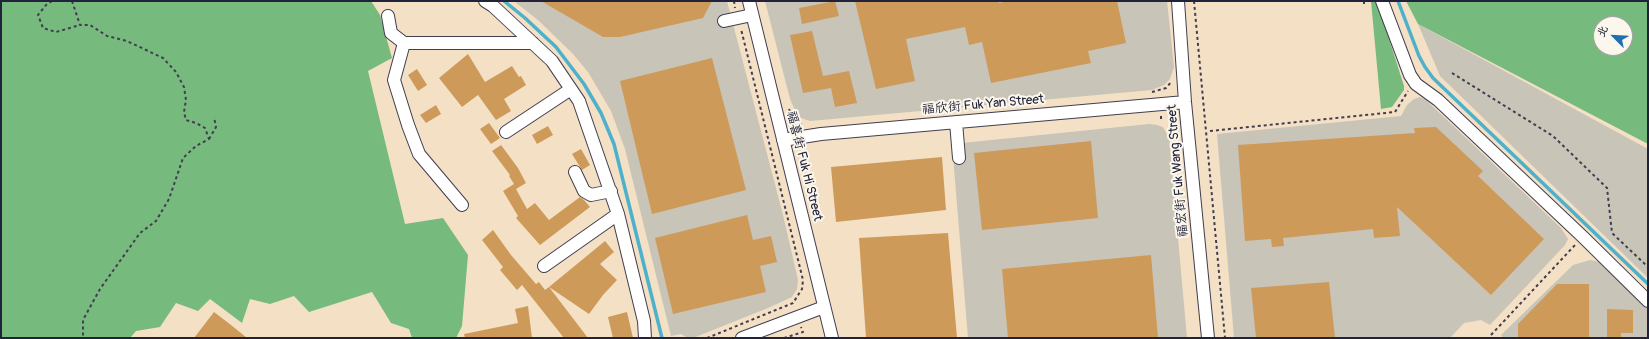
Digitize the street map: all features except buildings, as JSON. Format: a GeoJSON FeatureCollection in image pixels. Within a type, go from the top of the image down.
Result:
{"type":"FeatureCollection","features":[{"type":"Feature","properties":{"kind":"street"},"geometry":{"type":"LineString","coordinates":[[485,1],[493,6],[552,61],[579,101],[618,214],[644,321],[645,338]]}},
{"type":"Feature","properties":{"kind":"street","name":"福喜街 Fuk Hi Street"},"geometry":{"type":"LineString","coordinates":[[748,1],[832,338]]}},
{"type":"Feature","properties":{"kind":"street","name":"福宏街 Fuk Wang Street"},"geometry":{"type":"LineString","coordinates":[[1178,1],[1208,338]]}},
{"type":"Feature","properties":{"kind":"street"},"geometry":{"type":"LineString","coordinates":[[1382,1],[1410,75],[1416,84],[1438,100],[1583,237],[1648,301]]}},
{"type":"Feature","properties":{"kind":"street"},"geometry":{"type":"LineString","coordinates":[[724,22],[752,15]]}},
{"type":"Feature","properties":{"kind":"street"},"geometry":{"type":"LineString","coordinates":[[388,16],[391,33],[404,43],[533,43]]}},
{"type":"Feature","properties":{"kind":"street"},"geometry":{"type":"LineString","coordinates":[[404,43],[394,80],[408,125],[419,154],[462,205]]}},
{"type":"Feature","properties":{"kind":"street"},"geometry":{"type":"LineString","coordinates":[[506,132],[571,89]]}},
{"type":"Feature","properties":{"kind":"street","name":"福欣街 Fuk Yan Street"},"geometry":{"type":"LineString","coordinates":[[783,140],[821,134],[1186,102]]}},
{"type":"Feature","properties":{"kind":"street"},"geometry":{"type":"LineString","coordinates":[[956,122],[959,158]]}},
{"type":"Feature","properties":{"kind":"street"},"geometry":{"type":"LineString","coordinates":[[575,172],[584,191],[591,195],[611,191]]}},
{"type":"Feature","properties":{"kind":"street"},"geometry":{"type":"LineString","coordinates":[[544,266],[618,214]]}},
{"type":"Feature","properties":{"kind":"street"},"geometry":{"type":"LineString","coordinates":[[742,338],[824,307]]}},
{"type":"Feature","properties":{"kind":"path"},"geometry":{"type":"LineString","coordinates":[[52,1],[46,5],[38,16],[43,28],[56,32],[80,25],[90,25],[107,36],[127,41],[163,58],[176,72],[184,87],[186,100],[184,112],[186,120],[196,122],[205,128],[209,139]]}},
{"type":"Feature","properties":{"kind":"path"},"geometry":{"type":"LineString","coordinates":[[72,1],[80,25]]}},
{"type":"Feature","properties":{"kind":"path"},"geometry":{"type":"LineString","coordinates":[[707,338],[792,303],[802,289],[803,280],[734,1]]}},
{"type":"Feature","properties":{"kind":"path"},"geometry":{"type":"LineString","coordinates":[[1194,1],[1225,338]]}},
{"type":"Feature","properties":{"kind":"path"},"geometry":{"type":"LineString","coordinates":[[1452,73],[1553,136],[1607,188],[1612,233],[1648,268]]}},
{"type":"Feature","properties":{"kind":"path"},"geometry":{"type":"LineString","coordinates":[[1210,131],[1395,112],[1406,93],[1416,84]]}},
{"type":"Feature","properties":{"kind":"path"},"geometry":{"type":"LineString","coordinates":[[83,338],[82,320],[100,289],[140,233],[156,221],[169,199],[183,158],[196,146],[209,139],[216,128],[214,117]]}},
{"type":"Feature","properties":{"kind":"path"},"geometry":{"type":"LineString","coordinates":[[1491,335],[1583,237]]}},
{"type":"Feature","properties":{"kind":"path"},"geometry":{"type":"LineString","coordinates":[[784,338],[802,332]]}},
{"type":"Feature","properties":{"kind":"shaded area"},"geometry":{"type":"Polygon","coordinates":[[[514,1],[727,1],[783,215],[798,280],[797,289],[792,297],[693,338],[688,338],[681,334],[671,336],[625,149],[611,111],[588,72],[573,54],[539,21],[514,1]]]}},
{"type":"Feature","properties":{"kind":"shaded area"},"geometry":{"type":"Polygon","coordinates":[[[765,1],[1167,1],[1174,67],[1170,79],[1164,85],[1152,90],[810,121],[798,117],[790,99],[765,1]]]}},
{"type":"Feature","properties":{"kind":"shaded area"},"geometry":{"type":"Polygon","coordinates":[[[1418,24],[1648,149],[1648,278],[1440,76],[1418,24]]]}},
{"type":"Feature","properties":{"kind":"shaded area"},"geometry":{"type":"Polygon","coordinates":[[[1420,97],[1426,100],[1561,228],[1568,239],[1565,245],[1490,325],[1481,320],[1464,323],[1450,338],[1234,338],[1217,134],[1401,116],[1407,105],[1414,99],[1420,97]]]}},
{"type":"Feature","properties":{"kind":"shaded area"},"geometry":{"type":"Polygon","coordinates":[[[1149,124],[1163,127],[1169,138],[1187,338],[968,338],[952,144],[1149,124]]]}},
{"type":"Feature","properties":{"kind":"shaded area"},"geometry":{"type":"Polygon","coordinates":[[[1590,260],[1600,262],[1648,308],[1648,338],[1503,338],[1501,335],[1573,265],[1590,260]]]}},
{"type":"Feature","properties":{"kind":"green space"},"geometry":{"type":"Polygon","coordinates":[[[1,1],[371,1],[380,15],[392,58],[368,71],[405,224],[443,218],[468,255],[462,326],[456,338],[412,338],[409,329],[391,323],[372,292],[309,312],[294,296],[270,304],[250,299],[242,323],[210,299],[198,311],[176,303],[160,327],[136,331],[130,338],[1,338],[1,1]]]}},
{"type":"Feature","properties":{"kind":"green space"},"geometry":{"type":"Polygon","coordinates":[[[1371,1],[1377,1],[1404,86],[1404,90],[1392,107],[1381,109],[1371,1]]]}},
{"type":"Feature","properties":{"kind":"green space"},"geometry":{"type":"Polygon","coordinates":[[[1406,1],[1648,1],[1648,144],[1418,24],[1406,1]]]}},
{"type":"Feature","properties":{"kind":"waterway"},"geometry":{"type":"LineString","coordinates":[[504,1],[556,47],[584,84],[601,113],[614,144],[662,338]]}},
{"type":"Feature","properties":{"kind":"waterway"},"geometry":{"type":"LineString","coordinates":[[1398,1],[1419,56],[1433,78],[1648,284]]}}]}
